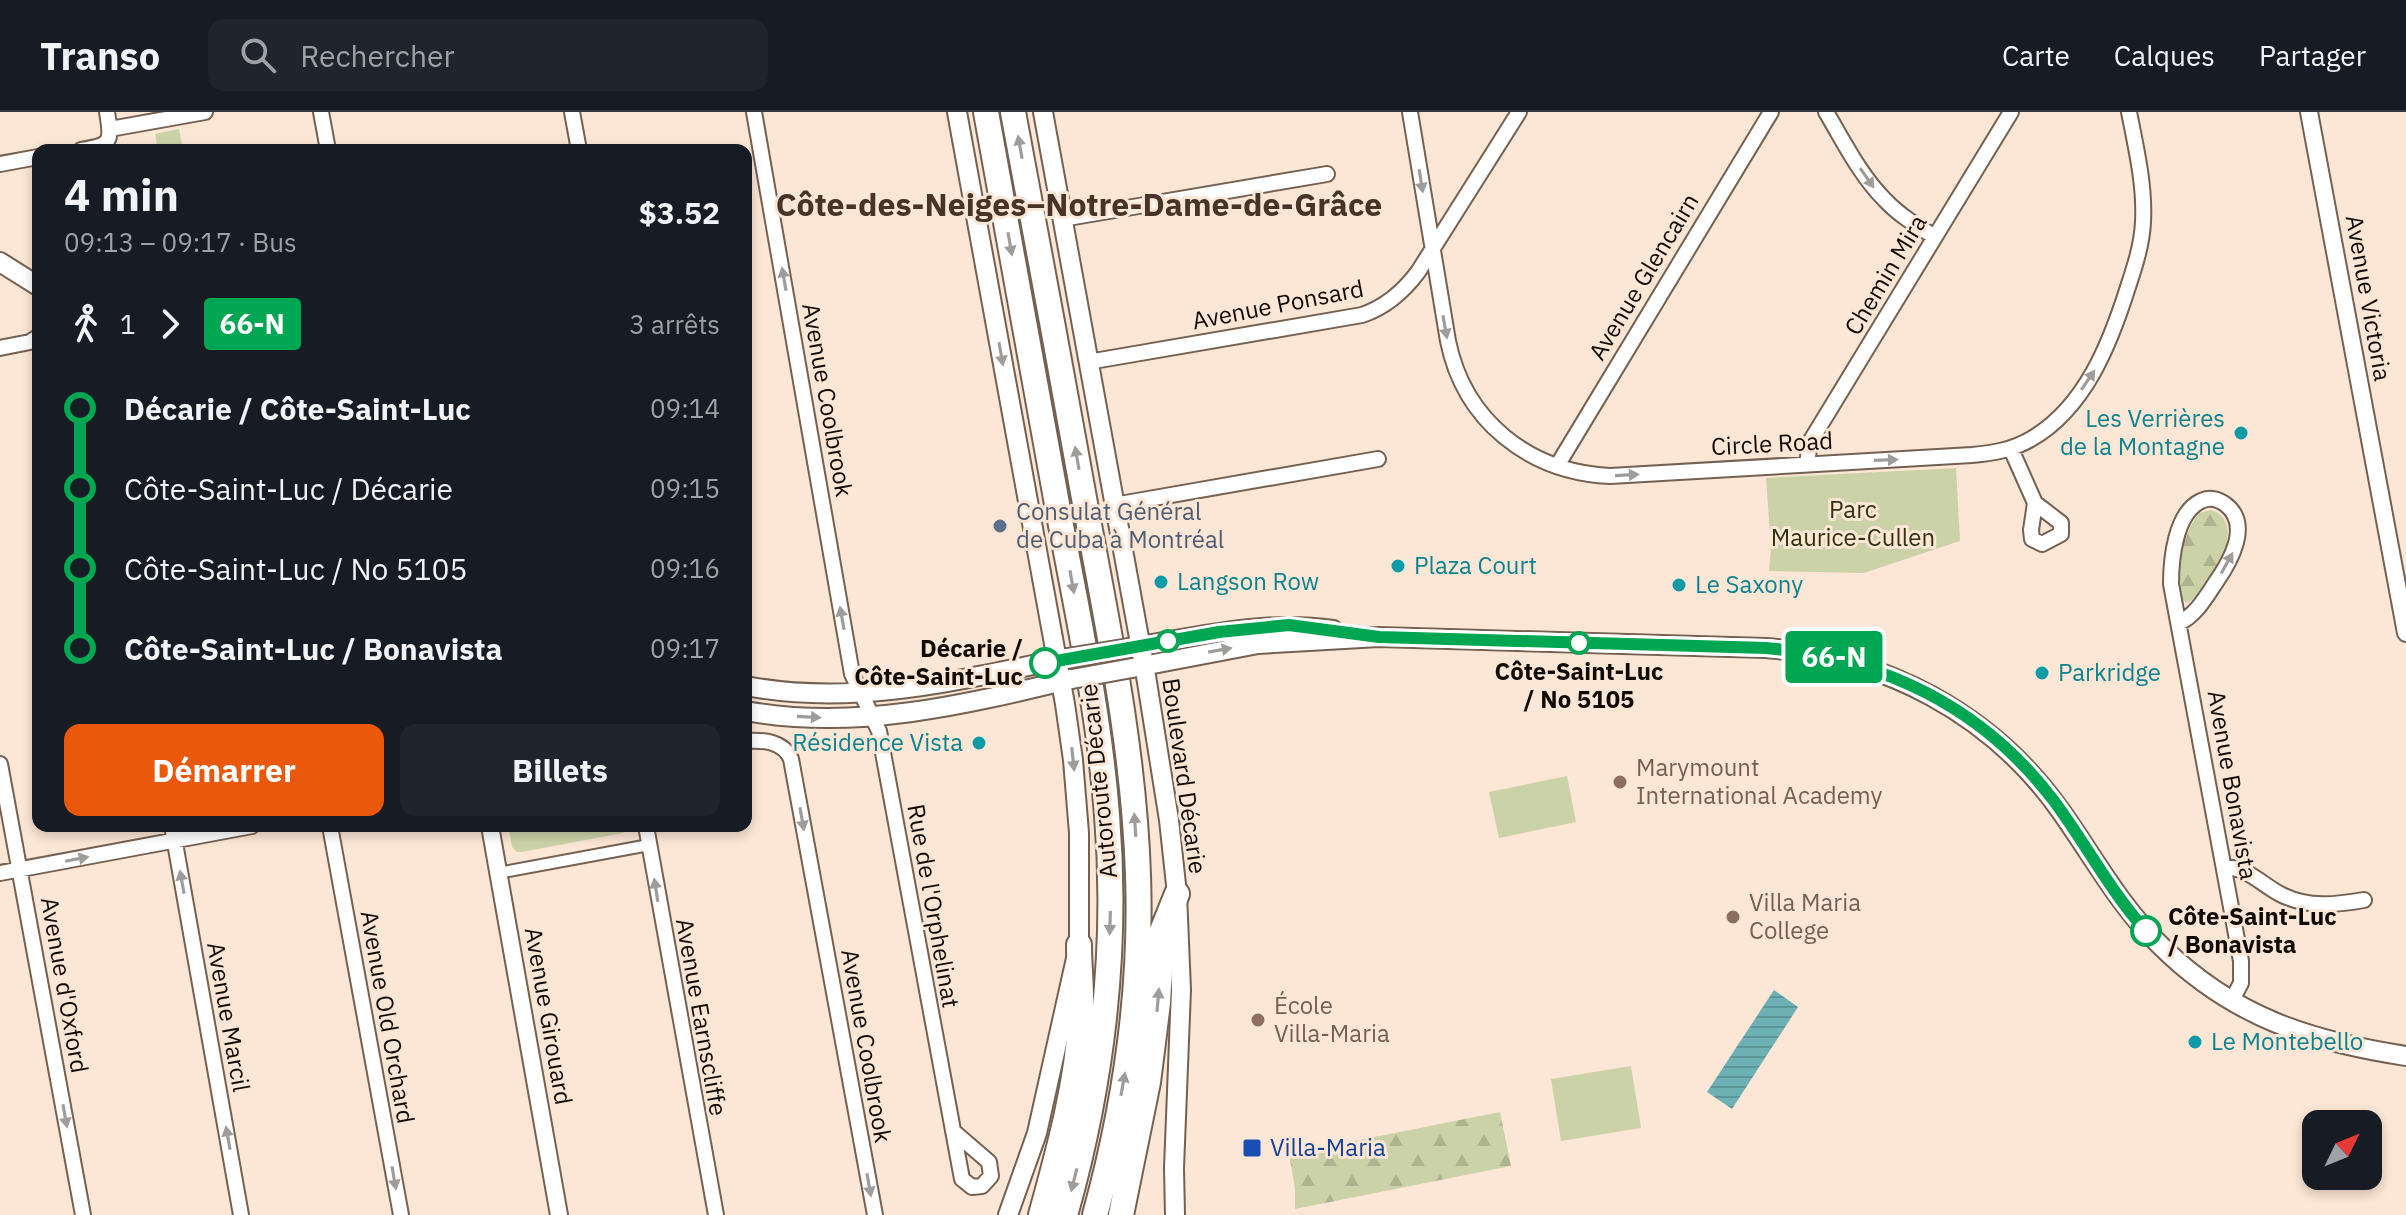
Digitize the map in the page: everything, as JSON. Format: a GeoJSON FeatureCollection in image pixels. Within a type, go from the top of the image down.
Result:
{"type":"FeatureCollection","features":[{"type":"Feature","properties":{"kind":"highway","name":"Autoroute Décarie"},"geometry":{"type":"LineString","coordinates":[[986,112],[1086,660],[1107,816],[1111,905],[1103,1030],[1084,1141],[1065,1215]]}},
{"type":"Feature","properties":{"kind":"highway","name":"Autoroute Décarie"},"geometry":{"type":"LineString","coordinates":[[1013,112],[1115,670],[1133,798],[1138,901],[1132,1014],[1118,1114],[1095,1215]]}},
{"type":"Feature","properties":{"kind":"highway"},"geometry":{"type":"LineString","coordinates":[[1121,1215],[1148,1082],[1158,1003],[1162,931],[1177,894]]}},
{"type":"Feature","properties":{"kind":"highway"},"geometry":{"type":"LineString","coordinates":[[1041,1215],[1062,1133],[1078,1038],[1081,1013],[1079,945]]}},
{"type":"Feature","properties":{"kind":"main road"},"geometry":{"type":"LineString","coordinates":[[957,112],[1066,681],[1077,806],[1079,945],[1037,1133],[1006,1215]]}},
{"type":"Feature","properties":{"kind":"main road","name":"Boulevard Décarie"},"geometry":{"type":"LineString","coordinates":[[1043,112],[1114,505],[1134,647],[1164,784],[1177,894],[1181,1002],[1175,1215]]}},
{"type":"Feature","properties":{"kind":"main road"},"geometry":{"type":"LineString","coordinates":[[0,262],[32,282]]}},
{"type":"Feature","properties":{"kind":"main road"},"geometry":{"type":"LineString","coordinates":[[752,687],[814,695],[913,689],[1219,632],[1289,625],[1379,637]]}},
{"type":"Feature","properties":{"kind":"main road"},"geometry":{"type":"LineString","coordinates":[[752,712],[799,717],[872,717],[921,711],[1258,644],[1379,637],[1777,649],[1826,655],[1901,680],[1962,714],[2016,758],[2051,798],[2144,929],[2187,969],[2263,1018],[2303,1035],[2403,1056]]}},
{"type":"Feature","properties":{"kind":"street"},"geometry":{"type":"LineString","coordinates":[[106,144],[110,137],[107,112]]}},
{"type":"Feature","properties":{"kind":"street"},"geometry":{"type":"LineString","coordinates":[[110,129],[205,112]]}},
{"type":"Feature","properties":{"kind":"street"},"geometry":{"type":"LineString","coordinates":[[321,112],[327,144]]}},
{"type":"Feature","properties":{"kind":"street"},"geometry":{"type":"LineString","coordinates":[[572,112],[578,144]]}},
{"type":"Feature","properties":{"kind":"street","name":"Avenue Coolbrook"},"geometry":{"type":"LineString","coordinates":[[754,112],[852,674],[859,694]]}},
{"type":"Feature","properties":{"kind":"street","name":"Circle Road"},"geometry":{"type":"LineString","coordinates":[[1410,112],[1451,356],[1467,396],[1503,436],[1557,466],[1578,473],[1610,476],[1972,455],[2011,449],[2041,433],[2065,411],[2098,364],[2114,331],[2135,265],[2143,229],[2143,186],[2129,112]]}},
{"type":"Feature","properties":{"kind":"street","name":"Avenue Ponsard"},"geometry":{"type":"LineString","coordinates":[[1088,362],[1362,315],[1386,304],[1400,293],[1433,250],[1519,112]]}},
{"type":"Feature","properties":{"kind":"street","name":"Avenue Glencairn"},"geometry":{"type":"LineString","coordinates":[[1557,466],[1771,112]]}},
{"type":"Feature","properties":{"kind":"street"},"geometry":{"type":"LineString","coordinates":[[1826,112],[1882,198],[1935,237]]}},
{"type":"Feature","properties":{"kind":"street","name":"Chemin Mira"},"geometry":{"type":"LineString","coordinates":[[1807,464],[1810,442],[2011,112]]}},
{"type":"Feature","properties":{"kind":"street","name":"Avenue Victoria"},"geometry":{"type":"LineString","coordinates":[[2309,112],[2406,633]]}},
{"type":"Feature","properties":{"kind":"street"},"geometry":{"type":"LineString","coordinates":[[0,164],[32,158]]}},
{"type":"Feature","properties":{"kind":"street"},"geometry":{"type":"LineString","coordinates":[[1062,219],[1327,174]]}},
{"type":"Feature","properties":{"kind":"street"},"geometry":{"type":"LineString","coordinates":[[0,348],[32,341]]}},
{"type":"Feature","properties":{"kind":"street"},"geometry":{"type":"LineString","coordinates":[[2011,449],[2035,503]]}},
{"type":"Feature","properties":{"kind":"street"},"geometry":{"type":"LineString","coordinates":[[1114,505],[1378,459]]}},
{"type":"Feature","properties":{"kind":"street","name":"Avenue Bonavista"},"geometry":{"type":"LineString","coordinates":[[2179,623],[2199,607],[2225,569],[2235,548],[2235,519],[2229,508],[2219,501],[2207,499],[2194,506],[2183,523],[2172,553],[2171,584],[2242,975],[2240,987],[2232,1000]]}},
{"type":"Feature","properties":{"kind":"street","name":"Rue de l'Orphelinat"},"geometry":{"type":"LineString","coordinates":[[859,694],[879,731],[953,1131]]}},
{"type":"Feature","properties":{"kind":"street","name":"Avenue Coolbrook"},"geometry":{"type":"LineString","coordinates":[[752,741],[781,746],[791,759],[875,1215]]}},
{"type":"Feature","properties":{"kind":"street","name":"Avenue d'Oxford"},"geometry":{"type":"LineString","coordinates":[[0,764],[83,1215]]}},
{"type":"Feature","properties":{"kind":"street","name":"Avenue Old Orchard"},"geometry":{"type":"LineString","coordinates":[[331,832],[401,1215]]}},
{"type":"Feature","properties":{"kind":"street","name":"Avenue Girouard"},"geometry":{"type":"LineString","coordinates":[[491,832],[559,1215]]}},
{"type":"Feature","properties":{"kind":"street","name":"Avenue Earnscliffe"},"geometry":{"type":"LineString","coordinates":[[647,832],[716,1215]]}},
{"type":"Feature","properties":{"kind":"street"},"geometry":{"type":"LineString","coordinates":[[0,873],[174,833]]}},
{"type":"Feature","properties":{"kind":"street","name":"Avenue Marcil"},"geometry":{"type":"LineString","coordinates":[[174,833],[241,1215]]}},
{"type":"Feature","properties":{"kind":"street"},"geometry":{"type":"LineString","coordinates":[[498,873],[649,845]]}},
{"type":"Feature","properties":{"kind":"street"},"geometry":{"type":"LineString","coordinates":[[2225,868],[2244,871],[2300,902],[2328,905],[2364,900]]}},
{"type":"Feature","properties":{"kind":"green space"},"geometry":{"type":"Polygon","coordinates":[[[179,129],[182,144],[157,144],[155,134],[179,129]]]}},
{"type":"Feature","properties":{"kind":"green space","name":"Parc Maurice-Cullen"},"geometry":{"type":"Polygon","coordinates":[[[1956,468],[1960,541],[1864,573],[1769,571],[1771,548],[1766,478],[1956,468]]]}},
{"type":"Feature","properties":{"kind":"green space"},"geometry":{"type":"Polygon","coordinates":[[[2211,510],[2223,517],[2227,543],[2205,587],[2187,603],[2181,598],[2179,587],[2181,554],[2188,532],[2199,513],[2211,510]]]}},
{"type":"Feature","properties":{"kind":"green space"},"geometry":{"type":"Polygon","coordinates":[[[1567,776],[1576,822],[1499,838],[1489,792],[1567,776]]]}},
{"type":"Feature","properties":{"kind":"green space"},"geometry":{"type":"Polygon","coordinates":[[[510,832],[624,832],[522,852],[512,847],[510,832]]]}},
{"type":"Feature","properties":{"kind":"green space"},"geometry":{"type":"Polygon","coordinates":[[[1631,1066],[1641,1128],[1561,1141],[1551,1079],[1631,1066]]]}},
{"type":"Feature","properties":{"kind":"green space"},"geometry":{"type":"Polygon","coordinates":[[[1500,1112],[1511,1166],[1295,1209],[1289,1154],[1500,1112]]]}},
{"type":"Feature","properties":{"kind":"water"},"geometry":{"type":"Polygon","coordinates":[[[1774,990],[1798,1007],[1732,1109],[1707,1092],[1774,990]]]}},
{"type":"Feature","properties":{"kind":"bus line","name":"66-N"},"geometry":{"type":"LineString","coordinates":[[1045,663],[1219,632],[1289,625],[1379,637],[1766,648],[1826,655],[1916,687],[1962,714],[1996,739],[2051,798],[2118,896],[2146,931]]}},
{"type":"Feature","properties":{"kind":"place","name":"Les Verrières de la Montagne"},"geometry":{"type":"Point","coordinates":[2241,433]}},
{"type":"Feature","properties":{"kind":"place","name":"Consulat Général de Cuba à Montréal"},"geometry":{"type":"Point","coordinates":[1000,526]}},
{"type":"Feature","properties":{"kind":"place","name":"Plaza Court"},"geometry":{"type":"Point","coordinates":[1398,566]}},
{"type":"Feature","properties":{"kind":"place","name":"Langson Row"},"geometry":{"type":"Point","coordinates":[1161,582]}},
{"type":"Feature","properties":{"kind":"place","name":"Le Saxony"},"geometry":{"type":"Point","coordinates":[1679,585]}},
{"type":"Feature","properties":{"kind":"place","name":"Côte-Saint-Luc / No 5105"},"geometry":{"type":"Point","coordinates":[1579,643]}},
{"type":"Feature","properties":{"kind":"place","name":"Décarie / Côte-Saint-Luc"},"geometry":{"type":"Point","coordinates":[1045,663]}},
{"type":"Feature","properties":{"kind":"place","name":"Parkridge"},"geometry":{"type":"Point","coordinates":[2042,673]}},
{"type":"Feature","properties":{"kind":"place","name":"Résidence Vista"},"geometry":{"type":"Point","coordinates":[979,743]}},
{"type":"Feature","properties":{"kind":"place","name":"Marymount International Academy"},"geometry":{"type":"Point","coordinates":[1620,782]}},
{"type":"Feature","properties":{"kind":"place","name":"Villa Maria College"},"geometry":{"type":"Point","coordinates":[1733,917]}},
{"type":"Feature","properties":{"kind":"place","name":"Côte-Saint-Luc / Bonavista"},"geometry":{"type":"Point","coordinates":[2146,931]}},
{"type":"Feature","properties":{"kind":"place","name":"École Villa-Maria"},"geometry":{"type":"Point","coordinates":[1258,1020]}},
{"type":"Feature","properties":{"kind":"place","name":"Le Montebello"},"geometry":{"type":"Point","coordinates":[2195,1042]}},
{"type":"Feature","properties":{"kind":"place","name":"Villa-Maria"},"geometry":{"type":"Point","coordinates":[1252,1148]}},
{"type":"Feature","properties":{"kind":"district","name":"Côte-des-Neiges–Notre-Dame-de-Grâce"},"geometry":{"type":"Point","coordinates":[1079,205]}}]}
